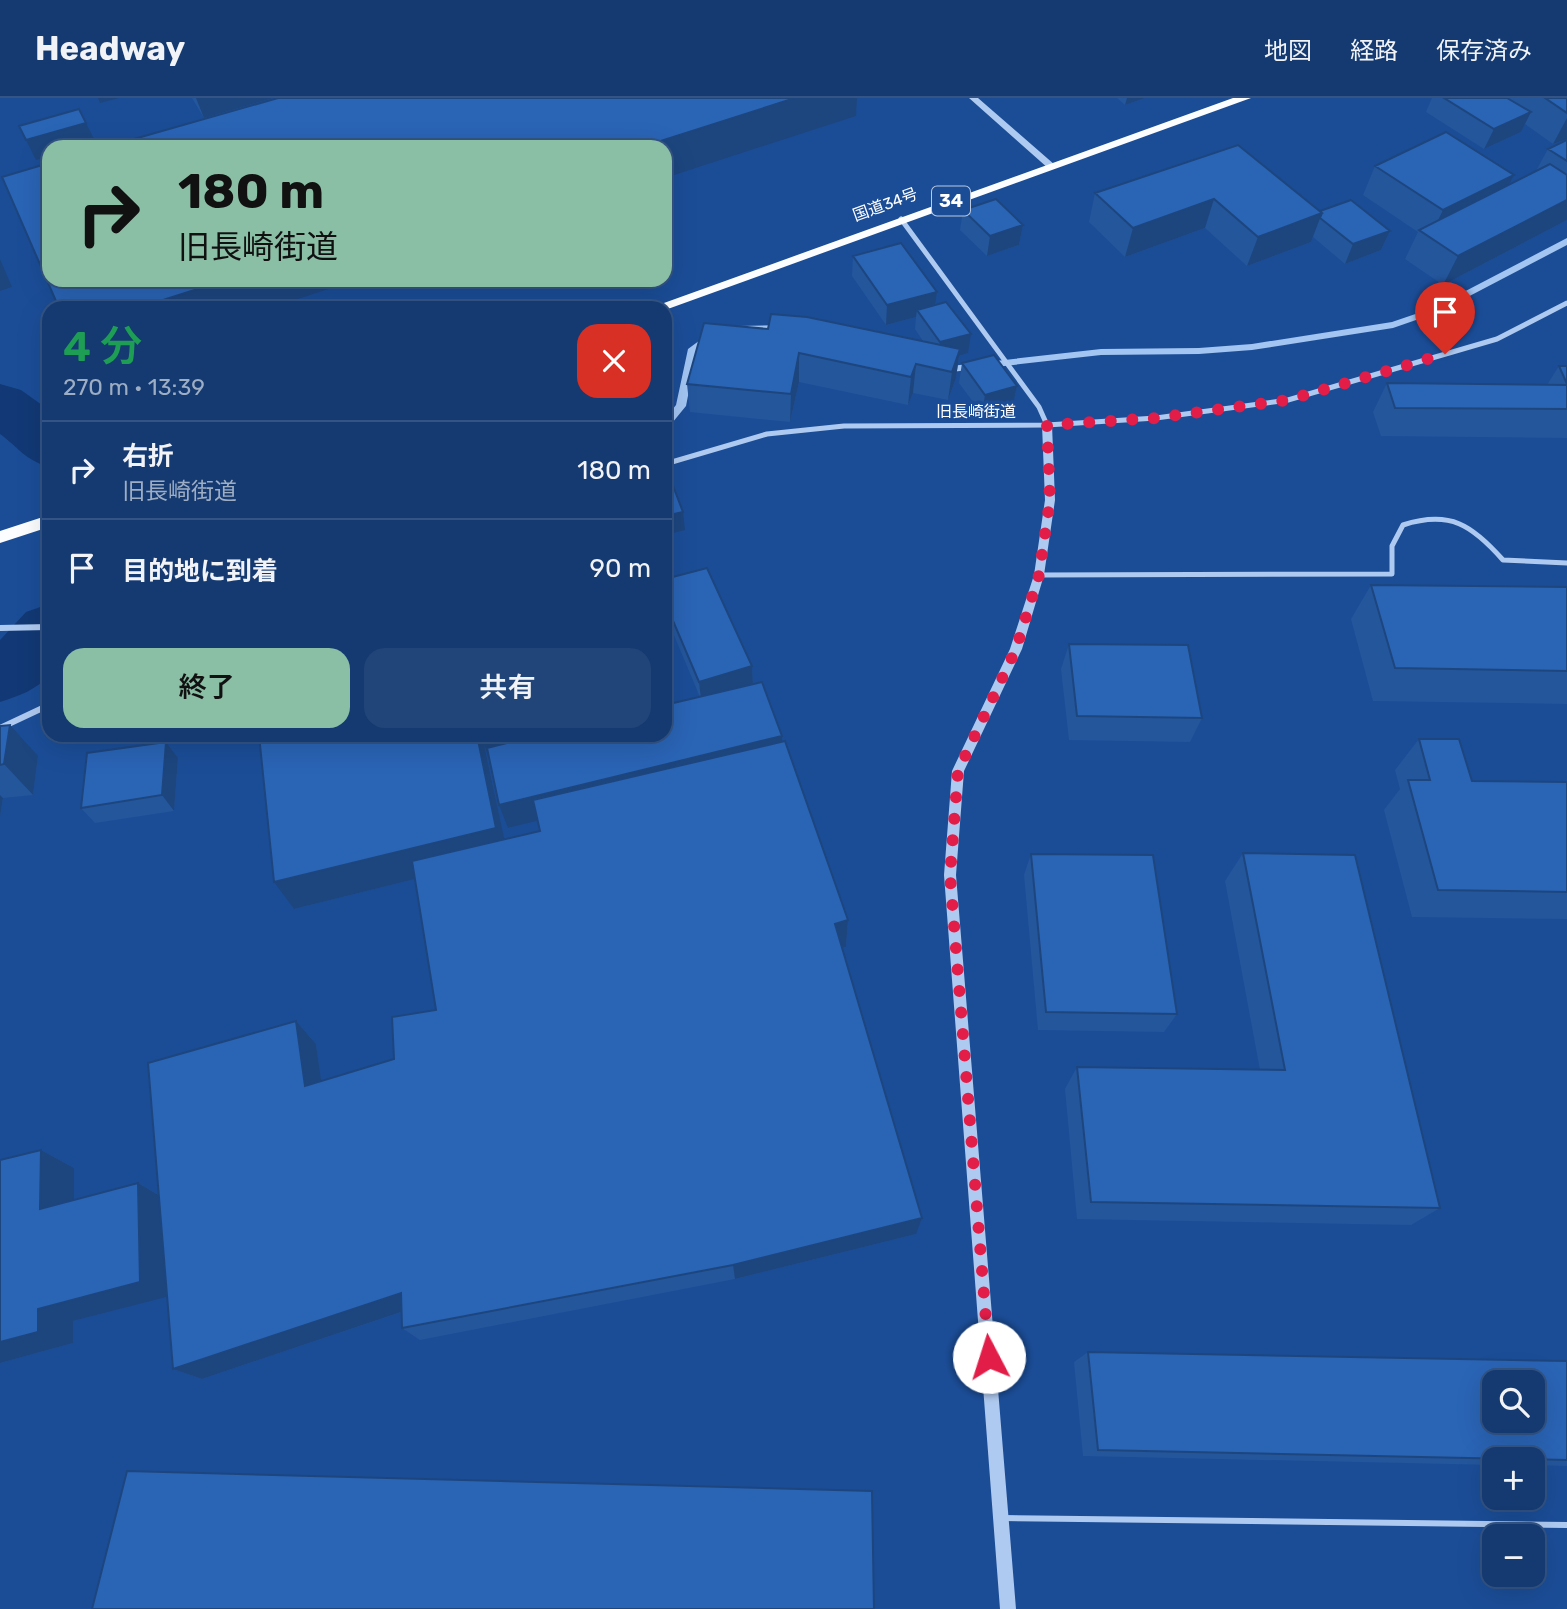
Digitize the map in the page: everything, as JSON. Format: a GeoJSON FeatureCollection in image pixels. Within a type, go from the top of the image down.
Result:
{"type":"FeatureCollection","features":[{"type":"Feature","properties":{"kind":"highway","name":"国道34号"},"geometry":{"type":"LineString","coordinates":[[672,303],[1245,98]]}},
{"type":"Feature","properties":{"kind":"highway"},"geometry":{"type":"LineString","coordinates":[[0,537],[42,523]]}},
{"type":"Feature","properties":{"kind":"street"},"geometry":{"type":"LineString","coordinates":[[973,98],[1052,167]]}},
{"type":"Feature","properties":{"kind":"street"},"geometry":{"type":"LineString","coordinates":[[901,219],[1039,407],[1047,425],[1050,500],[1039,575],[1016,649],[958,771],[950,875],[1003,1518],[1008,1609]]}},
{"type":"Feature","properties":{"kind":"street","name":"旧長崎街道"},"geometry":{"type":"LineString","coordinates":[[672,462],[767,435],[818,429],[1047,425],[1156,418],[1288,400],[1497,339],[1567,303]]}},
{"type":"Feature","properties":{"kind":"street"},"geometry":{"type":"LineString","coordinates":[[3,628],[42,627]]}},
{"type":"Feature","properties":{"kind":"street"},"geometry":{"type":"LineString","coordinates":[[0,728],[42,708]]}},
{"type":"Feature","properties":{"kind":"lane"},"geometry":{"type":"LineString","coordinates":[[1039,575],[1392,574],[1392,545],[1403,525],[1427,515],[1464,523],[1487,540],[1503,560],[1567,563]]}},
{"type":"Feature","properties":{"kind":"lane"},"geometry":{"type":"LineString","coordinates":[[1003,1518],[1567,1525]]}},
{"type":"Feature","properties":{"kind":"building"},"geometry":{"type":"Polygon","coordinates":[[[278,98],[795,98],[664,140],[131,140],[278,98]]]}},
{"type":"Feature","properties":{"kind":"building"},"geometry":{"type":"Polygon","coordinates":[[[1444,98],[1507,98],[1531,112],[1494,129],[1444,98]]]}},
{"type":"Feature","properties":{"kind":"building"},"geometry":{"type":"Polygon","coordinates":[[[1545,98],[1567,98],[1567,113],[1545,98]]]}},
{"type":"Feature","properties":{"kind":"building"},"geometry":{"type":"Polygon","coordinates":[[[79,109],[86,123],[26,140],[19,126],[79,109]]]}},
{"type":"Feature","properties":{"kind":"building"},"geometry":{"type":"Polygon","coordinates":[[[1446,132],[1514,175],[1443,210],[1375,166],[1446,132]]]}},
{"type":"Feature","properties":{"kind":"building"},"geometry":{"type":"Polygon","coordinates":[[[1567,140],[1567,161],[1548,149],[1567,140]]]}},
{"type":"Feature","properties":{"kind":"building"},"geometry":{"type":"Polygon","coordinates":[[[1238,145],[1322,213],[1258,237],[1214,199],[1133,228],[1095,193],[1238,145]]]}},
{"type":"Feature","properties":{"kind":"building"},"geometry":{"type":"Polygon","coordinates":[[[1550,164],[1567,175],[1567,200],[1458,256],[1419,230],[1550,164]]]}},
{"type":"Feature","properties":{"kind":"building"},"geometry":{"type":"Polygon","coordinates":[[[42,165],[42,269],[2,177],[42,165]]]}},
{"type":"Feature","properties":{"kind":"building"},"geometry":{"type":"Polygon","coordinates":[[[996,199],[1023,225],[990,236],[963,210],[996,199]]]}},
{"type":"Feature","properties":{"kind":"building"},"geometry":{"type":"Polygon","coordinates":[[[1351,200],[1390,231],[1353,244],[1320,218],[1320,211],[1351,200]]]}},
{"type":"Feature","properties":{"kind":"building"},"geometry":{"type":"Polygon","coordinates":[[[901,243],[937,292],[887,305],[853,256],[901,243]]]}},
{"type":"Feature","properties":{"kind":"building"},"geometry":{"type":"Polygon","coordinates":[[[50,287],[204,287],[160,301],[56,301],[50,287]]]}},
{"type":"Feature","properties":{"kind":"building"},"geometry":{"type":"Polygon","coordinates":[[[946,302],[971,334],[940,342],[917,310],[946,302]]]}},
{"type":"Feature","properties":{"kind":"building"},"geometry":{"type":"Polygon","coordinates":[[[771,314],[807,317],[960,349],[952,372],[916,364],[911,377],[799,353],[791,394],[687,384],[704,323],[768,329],[771,314]]]}},
{"type":"Feature","properties":{"kind":"building"},"geometry":{"type":"Polygon","coordinates":[[[994,355],[1017,386],[985,395],[962,363],[994,355]]]}},
{"type":"Feature","properties":{"kind":"building"},"geometry":{"type":"Polygon","coordinates":[[[1559,366],[1567,366],[1567,384],[1559,366]]]}},
{"type":"Feature","properties":{"kind":"building"},"geometry":{"type":"Polygon","coordinates":[[[1387,383],[1567,385],[1567,409],[1395,408],[1387,383]]]}},
{"type":"Feature","properties":{"kind":"building"},"geometry":{"type":"Polygon","coordinates":[[[672,483],[683,512],[672,514],[672,483]]]}},
{"type":"Feature","properties":{"kind":"building"},"geometry":{"type":"Polygon","coordinates":[[[707,568],[752,666],[699,682],[672,618],[672,577],[707,568]]]}},
{"type":"Feature","properties":{"kind":"building"},"geometry":{"type":"Polygon","coordinates":[[[1371,585],[1567,587],[1567,671],[1395,668],[1371,585]]]}},
{"type":"Feature","properties":{"kind":"building"},"geometry":{"type":"Polygon","coordinates":[[[1069,644],[1188,645],[1202,718],[1077,716],[1069,644]]]}},
{"type":"Feature","properties":{"kind":"building"},"geometry":{"type":"Polygon","coordinates":[[[762,682],[782,736],[499,805],[487,748],[511,742],[672,742],[672,703],[762,682]]]}},
{"type":"Feature","properties":{"kind":"building"},"geometry":{"type":"Polygon","coordinates":[[[10,725],[4,764],[0,765],[0,726],[10,725]]]}},
{"type":"Feature","properties":{"kind":"building"},"geometry":{"type":"Polygon","coordinates":[[[1419,739],[1459,739],[1472,781],[1567,782],[1567,892],[1438,890],[1408,780],[1430,780],[1419,739]]]}},
{"type":"Feature","properties":{"kind":"building"},"geometry":{"type":"Polygon","coordinates":[[[785,741],[848,920],[835,924],[922,1218],[733,1265],[402,1328],[401,1293],[173,1369],[148,1063],[296,1021],[305,1086],[394,1059],[392,1017],[436,1010],[412,861],[540,831],[533,800],[785,741]]]}},
{"type":"Feature","properties":{"kind":"building"},"geometry":{"type":"Polygon","coordinates":[[[166,742],[162,795],[81,808],[87,753],[166,742]]]}},
{"type":"Feature","properties":{"kind":"building"},"geometry":{"type":"Polygon","coordinates":[[[260,742],[478,742],[496,828],[274,882],[260,742]]]}},
{"type":"Feature","properties":{"kind":"building"},"geometry":{"type":"Polygon","coordinates":[[[1243,853],[1355,855],[1440,1208],[1091,1202],[1077,1067],[1285,1070],[1243,853]]]}},
{"type":"Feature","properties":{"kind":"building"},"geometry":{"type":"Polygon","coordinates":[[[1031,854],[1153,855],[1177,1014],[1046,1012],[1031,854]]]}},
{"type":"Feature","properties":{"kind":"building"},"geometry":{"type":"Polygon","coordinates":[[[41,1150],[40,1209],[138,1183],[140,1282],[38,1309],[38,1332],[0,1342],[0,1160],[41,1150]]]}},
{"type":"Feature","properties":{"kind":"building"},"geometry":{"type":"Polygon","coordinates":[[[1088,1352],[1567,1361],[1567,1460],[1545,1460],[1545,1447],[1482,1447],[1482,1458],[1098,1450],[1088,1352]]]}},
{"type":"Feature","properties":{"kind":"building"},"geometry":{"type":"Polygon","coordinates":[[[127,1471],[872,1491],[874,1609],[92,1609],[127,1471]]]}},
{"type":"Feature","properties":{"kind":"waterway"},"geometry":{"type":"LineString","coordinates":[[942,370],[1101,352],[1199,351],[1252,347],[1393,325],[1436,310],[1567,241]]}},
{"type":"Feature","properties":{"kind":"waterway"},"geometry":{"type":"LineString","coordinates":[[738,329],[783,328]]}},
{"type":"Feature","properties":{"kind":"waterway"},"geometry":{"type":"LineString","coordinates":[[672,417],[681,406],[693,349],[711,335]]}},
{"type":"Feature","properties":{"kind":"waterway"},"geometry":{"type":"LineString","coordinates":[[0,404],[42,437]]}},
{"type":"Feature","properties":{"kind":"waterway"},"geometry":{"type":"LineString","coordinates":[[0,675],[18,665],[42,638]]}},
{"type":"Feature","properties":{"kind":"route"},"geometry":{"type":"LineString","coordinates":[[989,1357],[950,875],[958,771],[1016,649],[1039,575],[1050,500],[1047,425],[1156,418],[1288,400],[1445,354]]}}]}
